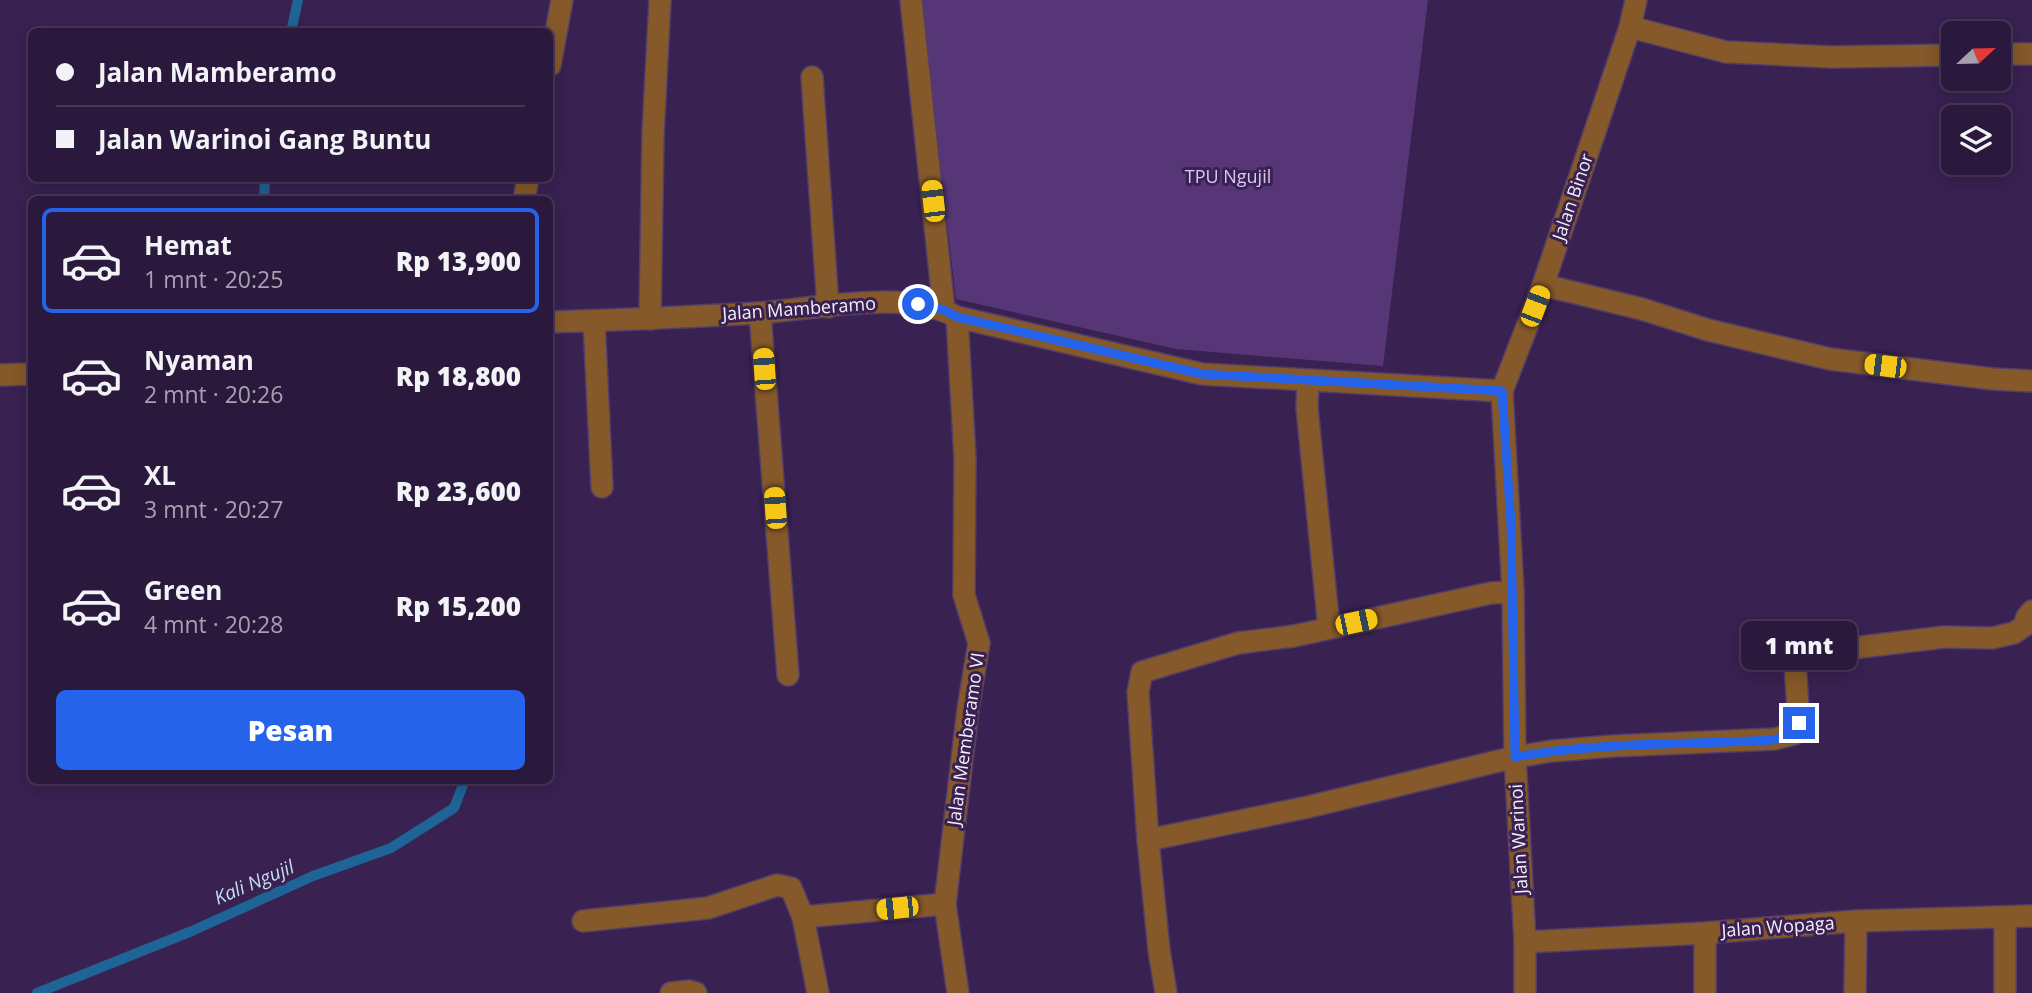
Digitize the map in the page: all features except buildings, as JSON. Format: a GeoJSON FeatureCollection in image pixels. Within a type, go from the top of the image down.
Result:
{"type":"FeatureCollection","features":[{"type":"Feature","properties":{"kind":"street"},"geometry":{"type":"LineString","coordinates":[[553,49],[562,0]]}},
{"type":"Feature","properties":{"kind":"street"},"geometry":{"type":"LineString","coordinates":[[650,318],[653,134],[660,0]]}},
{"type":"Feature","properties":{"kind":"street","name":"Jalan Memberamo VI"},"geometry":{"type":"LineString","coordinates":[[911,0],[951,314],[965,458],[964,595],[979,643],[968,709],[944,904],[958,993]]}},
{"type":"Feature","properties":{"kind":"street","name":"Jalan Binor"},"geometry":{"type":"LineString","coordinates":[[1502,391],[1543,285],[1630,27],[1636,0]]}},
{"type":"Feature","properties":{"kind":"street"},"geometry":{"type":"LineString","coordinates":[[1630,27],[1726,52],[1832,57],[1941,55]]}},
{"type":"Feature","properties":{"kind":"street"},"geometry":{"type":"LineString","coordinates":[[2011,54],[2032,54]]}},
{"type":"Feature","properties":{"kind":"street"},"geometry":{"type":"LineString","coordinates":[[812,77],[828,307]]}},
{"type":"Feature","properties":{"kind":"street"},"geometry":{"type":"LineString","coordinates":[[1543,285],[1642,309],[1708,330],[1830,359],[1993,379],[2032,381]]}},
{"type":"Feature","properties":{"kind":"street","name":"Jalan Mamberamo"},"geometry":{"type":"LineString","coordinates":[[553,322],[760,313],[886,302],[918,304],[1202,374],[1502,391]]}},
{"type":"Feature","properties":{"kind":"street"},"geometry":{"type":"LineString","coordinates":[[760,313],[788,675]]}},
{"type":"Feature","properties":{"kind":"street"},"geometry":{"type":"LineString","coordinates":[[594,320],[602,487]]}},
{"type":"Feature","properties":{"kind":"street"},"geometry":{"type":"LineString","coordinates":[[0,375],[28,374]]}},
{"type":"Feature","properties":{"kind":"street"},"geometry":{"type":"LineString","coordinates":[[1308,380],[1307,408],[1329,628]]}},
{"type":"Feature","properties":{"kind":"street","name":"Jalan Warinoi"},"geometry":{"type":"LineString","coordinates":[[1502,391],[1510,501],[1515,757],[1525,942],[1525,993]]}},
{"type":"Feature","properties":{"kind":"street"},"geometry":{"type":"LineString","coordinates":[[1166,993],[1148,840],[1139,692],[1142,672],[1238,643],[1294,636],[1491,593],[1513,592]]}},
{"type":"Feature","properties":{"kind":"street"},"geometry":{"type":"LineString","coordinates":[[1148,840],[1308,807],[1515,757],[1552,751],[1772,740],[1794,734],[1799,723],[1795,663],[1802,654],[1944,637],[1980,639],[2006,635],[2020,630],[2032,611]]}},
{"type":"Feature","properties":{"kind":"street"},"geometry":{"type":"LineString","coordinates":[[583,920],[708,908],[777,885],[790,888],[803,917],[818,993]]}},
{"type":"Feature","properties":{"kind":"street"},"geometry":{"type":"LineString","coordinates":[[803,917],[944,904]]}},
{"type":"Feature","properties":{"kind":"street","name":"Jalan Wopaga"},"geometry":{"type":"LineString","coordinates":[[1525,942],[1705,933],[1856,921],[2032,916]]}},
{"type":"Feature","properties":{"kind":"street"},"geometry":{"type":"LineString","coordinates":[[2005,917],[2005,993]]}},
{"type":"Feature","properties":{"kind":"street"},"geometry":{"type":"LineString","coordinates":[[1855,993],[1856,921]]}},
{"type":"Feature","properties":{"kind":"street"},"geometry":{"type":"LineString","coordinates":[[1705,933],[1705,993]]}},
{"type":"Feature","properties":{"kind":"street"},"geometry":{"type":"LineString","coordinates":[[671,993],[696,993]]}},
{"type":"Feature","properties":{"kind":"green space","name":"TPU Ngujil"},"geometry":{"type":"Polygon","coordinates":[[[921,0],[1428,0],[1383,366],[1176,349],[956,299],[921,0]]]}},
{"type":"Feature","properties":{"kind":"waterway","name":"Kali Ngujil"},"geometry":{"type":"LineString","coordinates":[[292,28],[298,0]]}},
{"type":"Feature","properties":{"kind":"waterway","name":"Kali Ngujil"},"geometry":{"type":"LineString","coordinates":[[264,196],[265,182]]}},
{"type":"Feature","properties":{"kind":"waterway","name":"Kali Ngujil"},"geometry":{"type":"LineString","coordinates":[[37,993],[192,931],[313,876],[391,848],[454,808],[463,784]]}},
{"type":"Feature","properties":{"kind":"route"},"geometry":{"type":"LineString","coordinates":[[918,304],[944,310],[957,317],[1202,374],[1502,391],[1511,524],[1515,757],[1613,746],[1772,740],[1794,734],[1799,723]]}}]}
